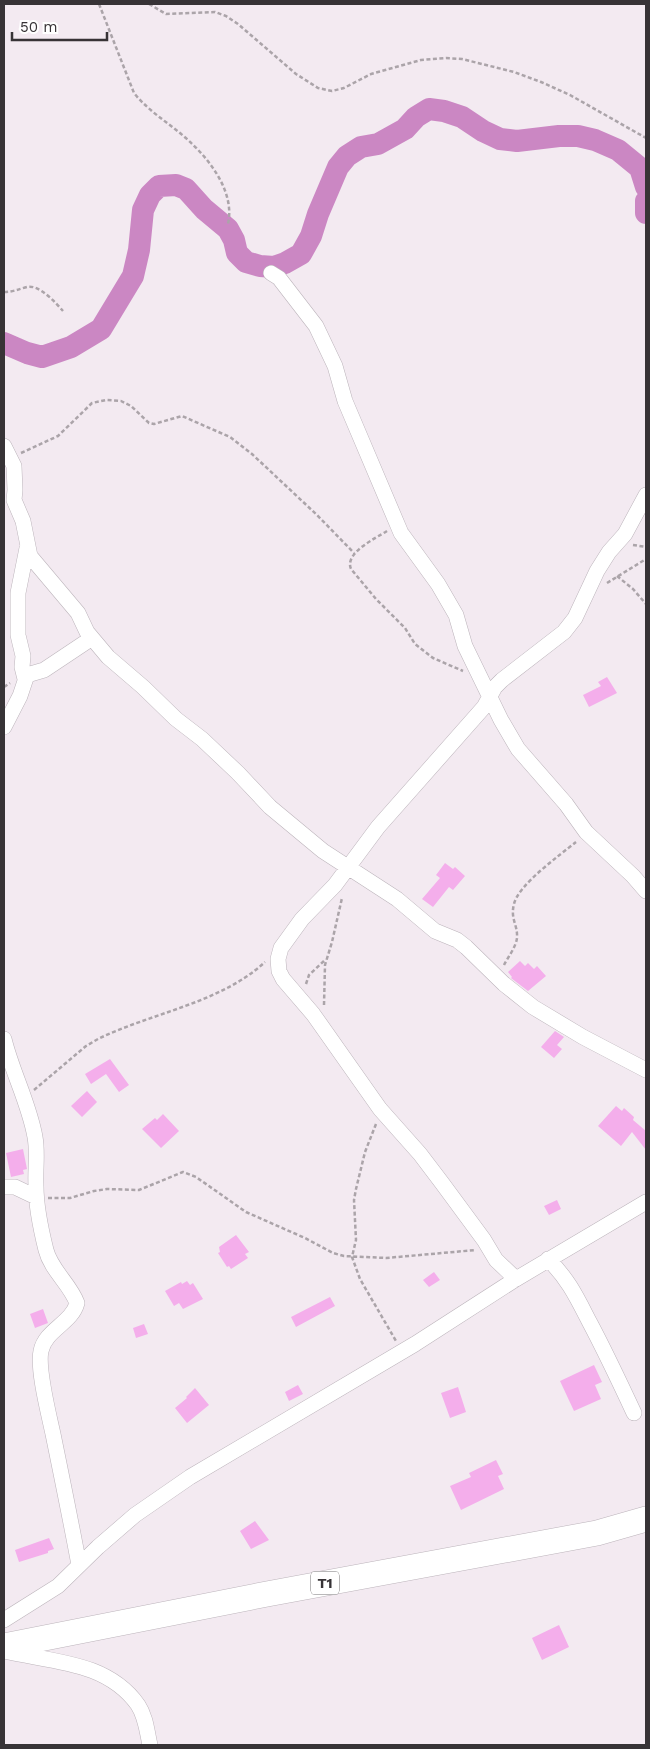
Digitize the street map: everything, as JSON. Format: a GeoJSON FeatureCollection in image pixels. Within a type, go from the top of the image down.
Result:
{"type":"FeatureCollection","features":[{"type":"Feature","properties":{"kind":"highway","name":"T1"},"geometry":{"type":"LineString","coordinates":[[4,1646],[267,1594],[597,1533],[646,1519]]}},
{"type":"Feature","properties":{"kind":"street"},"geometry":{"type":"LineString","coordinates":[[271,274],[279,278],[316,326],[325,343],[340,380],[345,402],[397,524],[456,615],[465,646],[501,720],[518,749],[566,804],[586,832],[633,876],[646,891]]}},
{"type":"Feature","properties":{"kind":"street"},"geometry":{"type":"LineString","coordinates":[[7,451],[14,466],[14,500],[23,521],[30,556],[38,568],[78,612],[92,638],[108,658],[143,687],[176,719],[209,745],[270,807],[346,871],[397,900],[436,931],[457,940],[504,984],[534,1007],[575,1032],[646,1070]]}},
{"type":"Feature","properties":{"kind":"street"},"geometry":{"type":"LineString","coordinates":[[516,1279],[496,1260],[490,1249],[420,1154],[386,1116],[313,1014],[283,979],[279,971],[278,959],[281,948],[302,919],[346,871],[378,827],[468,726],[490,697],[495,687],[564,632],[575,618],[596,571],[625,534],[646,495]]}},
{"type":"Feature","properties":{"kind":"street"},"geometry":{"type":"LineString","coordinates":[[25,679],[18,635],[18,593],[27,548]]}},
{"type":"Feature","properties":{"kind":"street"},"geometry":{"type":"LineString","coordinates":[[4,727],[20,696],[25,679],[30,673],[44,670],[92,638]]}},
{"type":"Feature","properties":{"kind":"street"},"geometry":{"type":"LineString","coordinates":[[4,1039],[8,1070],[27,1106],[35,1137],[37,1152],[36,1197],[46,1252],[74,1294],[76,1303],[71,1315],[47,1338],[41,1349],[40,1358],[46,1401],[79,1566]]}},
{"type":"Feature","properties":{"kind":"street"},"geometry":{"type":"LineString","coordinates":[[4,1187],[15,1187],[36,1197]]}},
{"type":"Feature","properties":{"kind":"street"},"geometry":{"type":"LineString","coordinates":[[4,1620],[58,1586],[135,1515],[190,1477],[397,1354],[548,1259],[646,1202]]}},
{"type":"Feature","properties":{"kind":"street"},"geometry":{"type":"LineString","coordinates":[[548,1259],[563,1273],[572,1288],[634,1413]]}},
{"type":"Feature","properties":{"kind":"street"},"geometry":{"type":"LineString","coordinates":[[4,1651],[28,1657],[68,1662],[97,1671],[105,1676],[122,1687],[138,1706],[145,1720],[150,1745]]}},
{"type":"Feature","properties":{"kind":"path"},"geometry":{"type":"LineString","coordinates":[[99,4],[134,93],[143,104],[201,153],[219,179],[229,202],[228,224]]}},
{"type":"Feature","properties":{"kind":"path"},"geometry":{"type":"LineString","coordinates":[[149,4],[166,14],[215,12],[226,16],[296,74],[318,88],[332,91],[344,88],[371,74],[421,60],[446,58],[462,60],[514,72],[542,82],[570,95],[646,138]]}},
{"type":"Feature","properties":{"kind":"path"},"geometry":{"type":"LineString","coordinates":[[4,292],[14,292],[29,286],[35,287],[63,311]]}},
{"type":"Feature","properties":{"kind":"path"},"geometry":{"type":"LineString","coordinates":[[7,451],[40,445],[58,436],[92,403],[106,400],[121,401],[131,406],[149,423],[154,424],[182,416],[230,437],[252,454],[354,553]]}},
{"type":"Feature","properties":{"kind":"path"},"geometry":{"type":"LineString","coordinates":[[397,524],[354,553],[348,564],[376,599],[405,628],[415,644],[433,658],[479,674]]}},
{"type":"Feature","properties":{"kind":"path"},"geometry":{"type":"LineString","coordinates":[[590,588],[602,585],[646,558]]}},
{"type":"Feature","properties":{"kind":"path"},"geometry":{"type":"LineString","coordinates":[[617,576],[634,589],[646,604]]}},
{"type":"Feature","properties":{"kind":"path"},"geometry":{"type":"LineString","coordinates":[[504,984],[504,965],[516,943],[517,937],[512,912],[516,896],[586,832]]}},
{"type":"Feature","properties":{"kind":"path"},"geometry":{"type":"LineString","coordinates":[[324,1007],[326,959],[332,942],[346,871]]}},
{"type":"Feature","properties":{"kind":"path"},"geometry":{"type":"LineString","coordinates":[[27,1106],[34,1091],[86,1046],[108,1034],[211,996],[251,974],[281,948]]}},
{"type":"Feature","properties":{"kind":"path"},"geometry":{"type":"LineString","coordinates":[[300,1000],[309,975],[326,959]]}},
{"type":"Feature","properties":{"kind":"path"},"geometry":{"type":"LineString","coordinates":[[386,1116],[374,1126],[356,1189],[354,1200],[356,1240],[352,1257],[360,1279],[396,1341],[397,1354]]}},
{"type":"Feature","properties":{"kind":"path"},"geometry":{"type":"LineString","coordinates":[[36,1197],[70,1198],[107,1189],[139,1190],[178,1174],[188,1173],[246,1212],[305,1238],[333,1253],[352,1257],[386,1258],[490,1249]]}},
{"type":"Feature","properties":{"kind":"building"},"geometry":{"type":"Polygon","coordinates":[[[607,677],[617,693],[589,707],[583,695],[601,686],[598,682],[607,677]]]}},
{"type":"Feature","properties":{"kind":"building"},"geometry":{"type":"Polygon","coordinates":[[[445,863],[453,869],[455,867],[465,876],[453,890],[449,887],[433,907],[422,899],[440,878],[436,875],[445,863]]]}},
{"type":"Feature","properties":{"kind":"building"},"geometry":{"type":"Polygon","coordinates":[[[520,961],[525,966],[528,963],[534,969],[537,966],[546,976],[528,991],[511,978],[508,972],[520,961]]]}},
{"type":"Feature","properties":{"kind":"building"},"geometry":{"type":"Polygon","coordinates":[[[555,1031],[564,1037],[557,1045],[562,1049],[554,1058],[541,1047],[555,1031]]]}},
{"type":"Feature","properties":{"kind":"building"},"geometry":{"type":"Polygon","coordinates":[[[110,1059],[129,1085],[119,1092],[106,1074],[91,1084],[85,1074],[110,1059]]]}},
{"type":"Feature","properties":{"kind":"building"},"geometry":{"type":"Polygon","coordinates":[[[87,1091],[97,1102],[82,1117],[71,1106],[87,1091]]]}},
{"type":"Feature","properties":{"kind":"building"},"geometry":{"type":"Polygon","coordinates":[[[616,1106],[622,1111],[624,1108],[634,1117],[633,1120],[646,1131],[646,1150],[632,1132],[621,1146],[598,1126],[616,1106]]]}},
{"type":"Feature","properties":{"kind":"building"},"geometry":{"type":"Polygon","coordinates":[[[163,1114],[179,1131],[161,1148],[142,1129],[163,1114]]]}},
{"type":"Feature","properties":{"kind":"building"},"geometry":{"type":"Polygon","coordinates":[[[23,1149],[27,1169],[23,1170],[24,1174],[11,1177],[6,1153],[23,1149]]]}},
{"type":"Feature","properties":{"kind":"building"},"geometry":{"type":"Polygon","coordinates":[[[557,1200],[561,1209],[549,1215],[544,1206],[557,1200]]]}},
{"type":"Feature","properties":{"kind":"building"},"geometry":{"type":"Polygon","coordinates":[[[236,1235],[249,1252],[245,1254],[248,1258],[231,1269],[229,1266],[227,1267],[218,1253],[220,1252],[219,1247],[236,1235]]]}},
{"type":"Feature","properties":{"kind":"building"},"geometry":{"type":"Polygon","coordinates":[[[434,1272],[440,1280],[429,1287],[423,1280],[434,1272]]]}},
{"type":"Feature","properties":{"kind":"building"},"geometry":{"type":"Polygon","coordinates":[[[187,1281],[190,1285],[193,1283],[203,1299],[183,1309],[179,1303],[174,1306],[165,1291],[181,1282],[182,1284],[187,1281]]]}},
{"type":"Feature","properties":{"kind":"building"},"geometry":{"type":"Polygon","coordinates":[[[330,1297],[335,1306],[296,1327],[291,1317],[330,1297]]]}},
{"type":"Feature","properties":{"kind":"building"},"geometry":{"type":"Polygon","coordinates":[[[43,1309],[48,1323],[35,1328],[30,1314],[43,1309]]]}},
{"type":"Feature","properties":{"kind":"building"},"geometry":{"type":"Polygon","coordinates":[[[144,1324],[148,1334],[136,1338],[133,1328],[144,1324]]]}},
{"type":"Feature","properties":{"kind":"building"},"geometry":{"type":"Polygon","coordinates":[[[594,1365],[602,1382],[595,1385],[601,1399],[574,1411],[560,1381],[594,1365]]]}},
{"type":"Feature","properties":{"kind":"building"},"geometry":{"type":"Polygon","coordinates":[[[298,1385],[303,1394],[289,1401],[285,1392],[298,1385]]]}},
{"type":"Feature","properties":{"kind":"building"},"geometry":{"type":"Polygon","coordinates":[[[458,1387],[466,1412],[450,1418],[441,1393],[458,1387]]]}},
{"type":"Feature","properties":{"kind":"building"},"geometry":{"type":"Polygon","coordinates":[[[195,1388],[209,1405],[187,1423],[175,1408],[195,1388]]]}},
{"type":"Feature","properties":{"kind":"building"},"geometry":{"type":"Polygon","coordinates":[[[496,1460],[503,1474],[498,1476],[504,1489],[461,1510],[450,1486],[471,1477],[469,1473],[496,1460]]]}},
{"type":"Feature","properties":{"kind":"building"},"geometry":{"type":"Polygon","coordinates":[[[255,1521],[269,1540],[251,1549],[240,1531],[255,1521]]]}},
{"type":"Feature","properties":{"kind":"building"},"geometry":{"type":"Polygon","coordinates":[[[49,1538],[54,1549],[48,1551],[48,1553],[19,1562],[15,1550],[49,1538]]]}},
{"type":"Feature","properties":{"kind":"building"},"geometry":{"type":"Polygon","coordinates":[[[559,1625],[569,1647],[542,1660],[532,1638],[559,1625]]]}},
{"type":"Feature","properties":{"kind":"waterway"},"geometry":{"type":"LineString","coordinates":[[4,343],[42,357],[71,347],[101,329],[133,276],[139,250],[143,210],[150,195],[159,186],[176,185],[186,189],[204,209],[228,229],[234,240],[237,253],[246,262],[274,267],[285,263],[301,254],[311,236],[338,167],[347,156],[361,147],[378,144],[405,129],[416,117],[429,109],[444,111],[462,117],[483,131],[500,139],[517,141],[559,136],[578,136],[595,140],[618,150],[640,168],[646,187]]}},
{"type":"Feature","properties":{"kind":"waterway"},"geometry":{"type":"LineString","coordinates":[[646,201],[646,213]]}}]}
